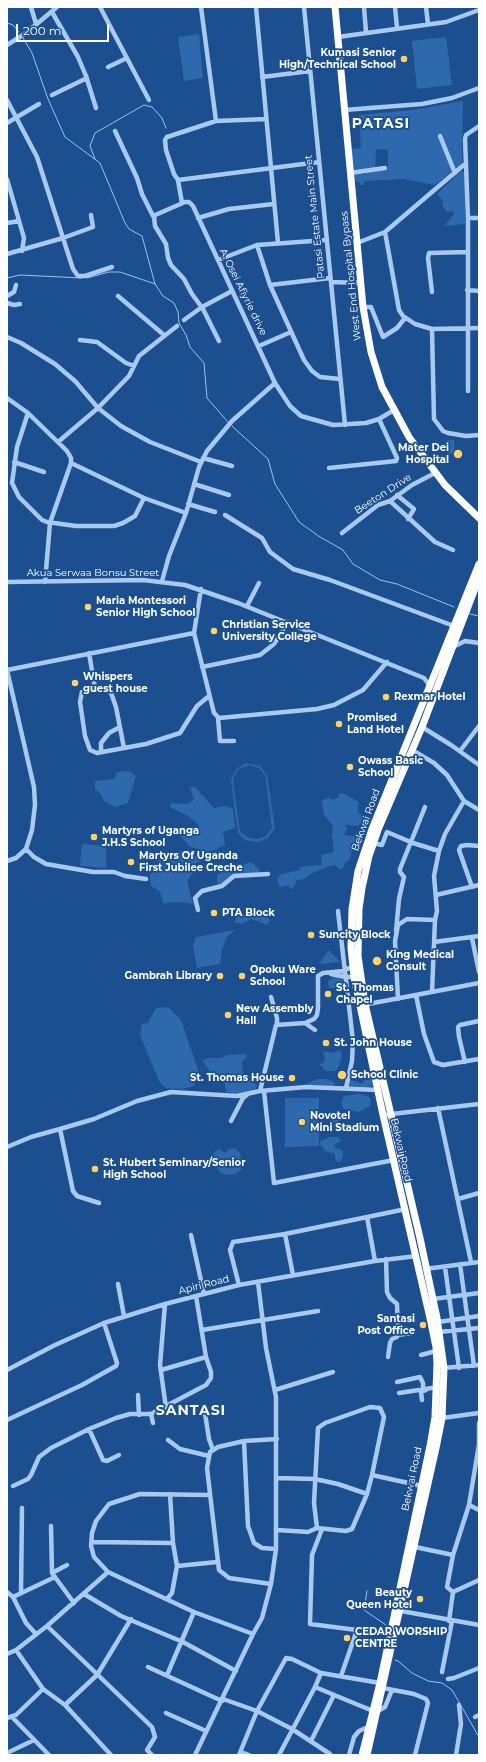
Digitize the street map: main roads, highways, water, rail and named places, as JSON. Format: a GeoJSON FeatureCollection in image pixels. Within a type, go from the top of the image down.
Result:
{"type":"FeatureCollection","features":[{"type":"Feature","properties":{"kind":"highway","name":"West End Hospital Bypass"},"geometry":{"type":"LineString","coordinates":[[335,7],[364,307],[369,344],[377,373],[394,410],[409,437],[435,473],[453,494],[476,513]]}},
{"type":"Feature","properties":{"kind":"highway"},"geometry":{"type":"LineString","coordinates":[[476,513],[479,521]]}},
{"type":"Feature","properties":{"kind":"highway","name":"Bekwai Road"},"geometry":{"type":"LineString","coordinates":[[396,1619],[401,1610],[442,1418],[444,1368],[440,1332],[433,1299],[417,1256],[394,1160],[387,1114],[378,1090],[362,1005],[357,929],[362,888],[374,843],[430,686],[479,564]]}},
{"type":"Feature","properties":{"kind":"highway","name":"Bekwai Road"},"geometry":{"type":"LineString","coordinates":[[368,1755],[375,1711],[396,1619],[435,1417],[437,1364],[409,1189],[387,1114],[352,968],[352,909],[358,871],[372,829],[405,756],[412,750],[422,727],[451,648],[477,588],[479,578]]}},
{"type":"Feature","properties":{"kind":"highway"},"geometry":{"type":"LineString","coordinates":[[401,1191],[409,1189]]}},
{"type":"Feature","properties":{"kind":"highway","name":"Bekwai Road"},"geometry":{"type":"LineString","coordinates":[[362,1755],[368,1727],[375,1711]]}},
{"type":"Feature","properties":{"kind":"waterway"},"geometry":{"type":"LineString","coordinates":[[7,23],[13,25],[19,32]]}},
{"type":"Feature","properties":{"kind":"waterway"},"geometry":{"type":"LineString","coordinates":[[23,38],[32,53],[48,99],[65,137],[100,163],[125,223],[129,229],[142,236],[155,284],[163,296],[174,303],[178,312],[179,323],[186,335],[190,347],[204,363],[207,398],[228,422]]}},
{"type":"Feature","properties":{"kind":"waterway"},"geometry":{"type":"LineString","coordinates":[[95,159],[90,146],[95,133],[144,105],[152,107],[162,118],[166,128]]}},
{"type":"Feature","properties":{"kind":"waterway"},"geometry":{"type":"LineString","coordinates":[[87,278],[109,272],[120,272],[155,284]]}},
{"type":"Feature","properties":{"kind":"waterway"},"geometry":{"type":"LineString","coordinates":[[7,278],[20,275],[82,278]]}},
{"type":"Feature","properties":{"kind":"waterway"},"geometry":{"type":"LineString","coordinates":[[232,426],[268,459],[275,484],[299,522],[320,537],[343,550],[353,564],[380,580],[397,584],[454,607]]}},
{"type":"Feature","properties":{"kind":"waterway"},"geometry":{"type":"LineString","coordinates":[[470,614],[479,616]]}},
{"type":"Feature","properties":{"kind":"waterway"},"geometry":{"type":"LineString","coordinates":[[367,1591],[364,1610],[386,1625]]}},
{"type":"Feature","properties":{"kind":"waterway"},"geometry":{"type":"LineString","coordinates":[[395,1660],[412,1673],[428,1681],[442,1683],[452,1690],[479,1737]]}},
{"type":"Feature","properties":{"kind":"place","name":"Kumasi Senior High/Technical School"},"geometry":{"type":"Point","coordinates":[404,59]}},
{"type":"Feature","properties":{"kind":"place","name":"Mater Dei Hospital"},"geometry":{"type":"Point","coordinates":[458,454]}},
{"type":"Feature","properties":{"kind":"place","name":"Maria Montessori Senior High School"},"geometry":{"type":"Point","coordinates":[88,607]}},
{"type":"Feature","properties":{"kind":"place","name":"Christian Service University College"},"geometry":{"type":"Point","coordinates":[214,631]}},
{"type":"Feature","properties":{"kind":"place","name":"Whispers guest house"},"geometry":{"type":"Point","coordinates":[75,683]}},
{"type":"Feature","properties":{"kind":"place","name":"Rexmar Hotel"},"geometry":{"type":"Point","coordinates":[386,697]}},
{"type":"Feature","properties":{"kind":"place","name":"Promised Land Hotel"},"geometry":{"type":"Point","coordinates":[339,724]}},
{"type":"Feature","properties":{"kind":"place","name":"Owass Basic School"},"geometry":{"type":"Point","coordinates":[350,767]}},
{"type":"Feature","properties":{"kind":"place","name":"Martyrs of Uganga J.H.S School"},"geometry":{"type":"Point","coordinates":[94,837]}},
{"type":"Feature","properties":{"kind":"place","name":"Martyrs Of Uganda First Jubilee Creche"},"geometry":{"type":"Point","coordinates":[131,862]}},
{"type":"Feature","properties":{"kind":"place","name":"PTA Block"},"geometry":{"type":"Point","coordinates":[214,913]}},
{"type":"Feature","properties":{"kind":"place","name":"Suncity Block"},"geometry":{"type":"Point","coordinates":[311,935]}},
{"type":"Feature","properties":{"kind":"place","name":"King Medical Consult"},"geometry":{"type":"Point","coordinates":[377,961]}},
{"type":"Feature","properties":{"kind":"place","name":"Gambrah Library"},"geometry":{"type":"Point","coordinates":[220,976]}},
{"type":"Feature","properties":{"kind":"place","name":"Opoku Ware School"},"geometry":{"type":"Point","coordinates":[242,976]}},
{"type":"Feature","properties":{"kind":"place","name":"St. Thomas Chapel"},"geometry":{"type":"Point","coordinates":[328,994]}},
{"type":"Feature","properties":{"kind":"place","name":"New Assembly Hall"},"geometry":{"type":"Point","coordinates":[228,1015]}},
{"type":"Feature","properties":{"kind":"place","name":"St. John House"},"geometry":{"type":"Point","coordinates":[326,1043]}},
{"type":"Feature","properties":{"kind":"place","name":"School Clinic"},"geometry":{"type":"Point","coordinates":[342,1075]}},
{"type":"Feature","properties":{"kind":"place","name":"St. Thomas House"},"geometry":{"type":"Point","coordinates":[292,1078]}},
{"type":"Feature","properties":{"kind":"place","name":"Novotel Mini Stadium"},"geometry":{"type":"Point","coordinates":[302,1122]}},
{"type":"Feature","properties":{"kind":"place","name":"St. Hubert Seminary/Senior High School"},"geometry":{"type":"Point","coordinates":[95,1169]}},
{"type":"Feature","properties":{"kind":"place","name":"Santasi Post Office"},"geometry":{"type":"Point","coordinates":[423,1325]}},
{"type":"Feature","properties":{"kind":"place","name":"Beauty Queen Hotel"},"geometry":{"type":"Point","coordinates":[420,1599]}},
{"type":"Feature","properties":{"kind":"place","name":"CEDAR WORSHIP CENTRE"},"geometry":{"type":"Point","coordinates":[347,1638]}},
{"type":"Feature","properties":{"kind":"district","name":"PATASI"},"geometry":{"type":"Point","coordinates":[381,124]}},
{"type":"Feature","properties":{"kind":"district","name":"SANTASI"},"geometry":{"type":"Point","coordinates":[191,1411]}}]}
